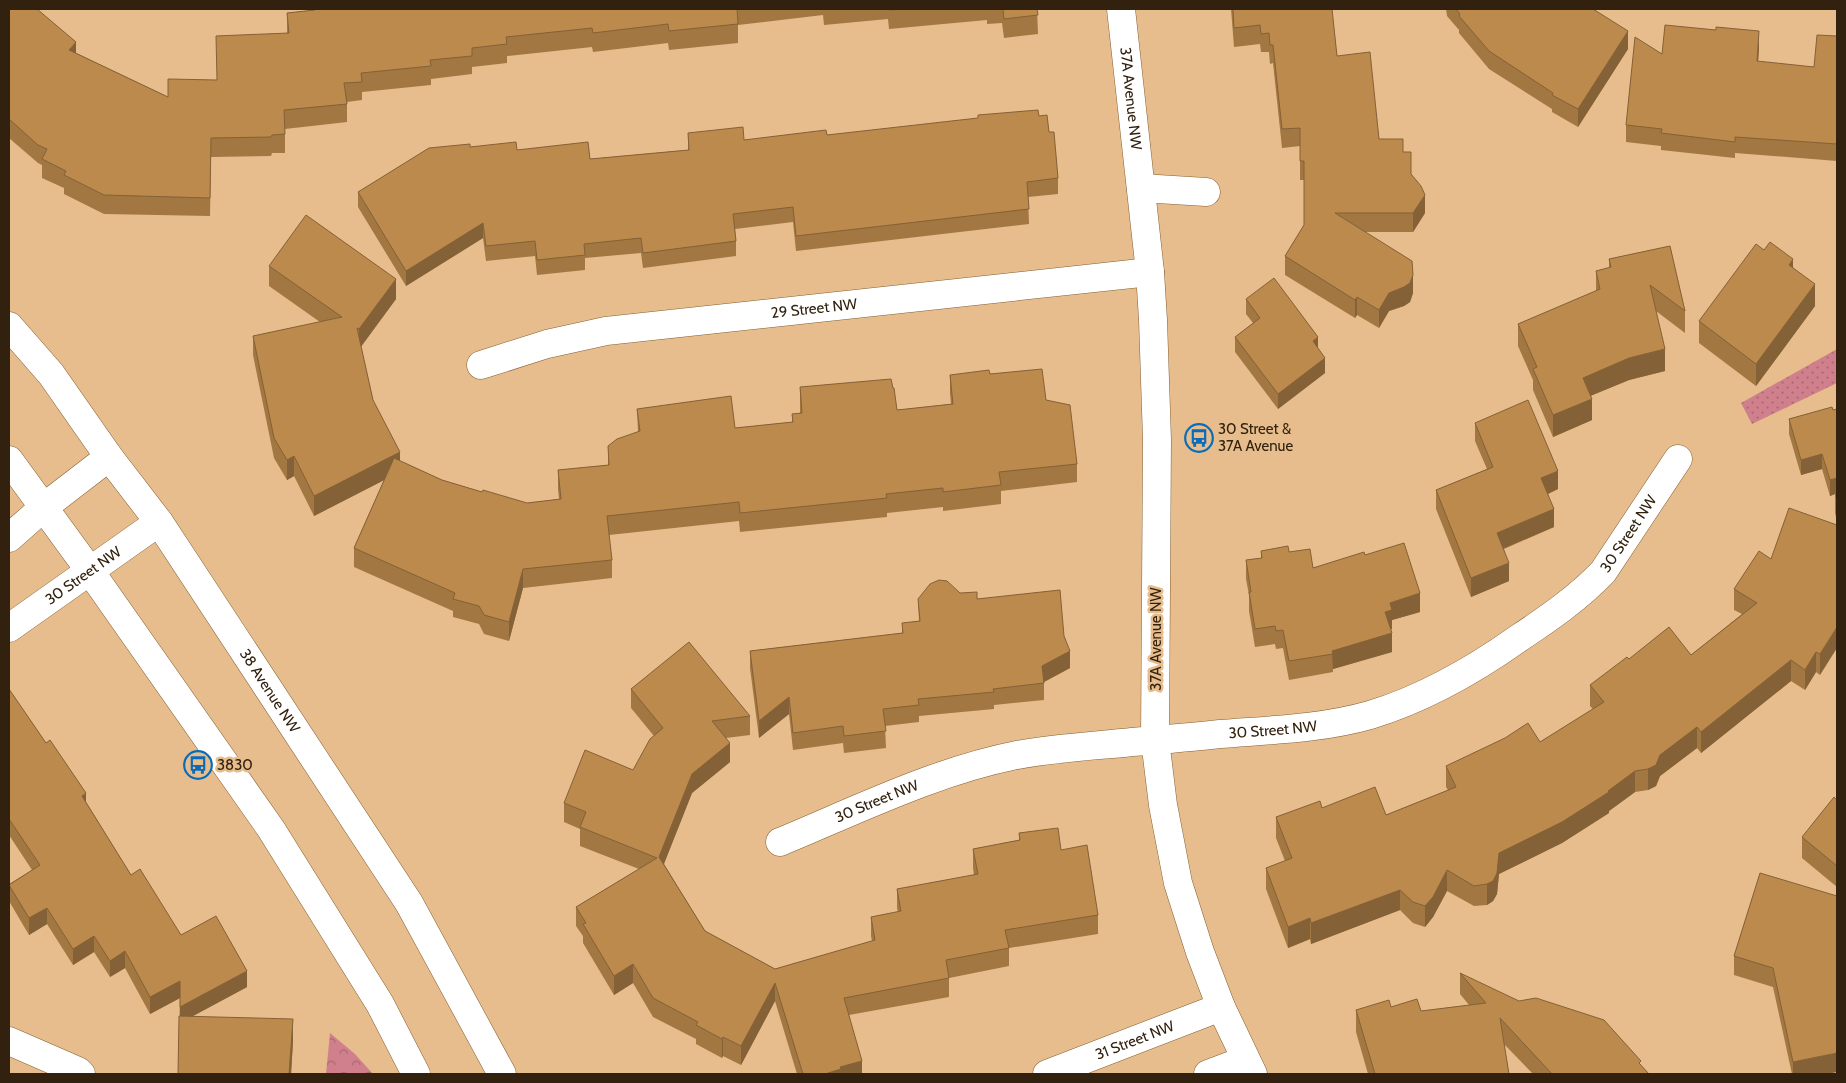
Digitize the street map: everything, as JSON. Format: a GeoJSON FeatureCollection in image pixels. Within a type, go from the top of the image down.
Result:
{"type":"FeatureCollection","features":[{"type":"Feature","properties":{"kind":"street","name":"37A Avenue NW"},"geometry":{"type":"LineString","coordinates":[[1121,9],[1150,272],[1157,440],[1155,740],[1163,805],[1178,883],[1205,966],[1221,1007],[1249,1067]]}},
{"type":"Feature","properties":{"kind":"street"},"geometry":{"type":"LineString","coordinates":[[1141,188],[1206,192]]}},
{"type":"Feature","properties":{"kind":"street","name":"29 Street NW"},"geometry":{"type":"LineString","coordinates":[[481,365],[547,344],[606,331],[1150,272]]}},
{"type":"Feature","properties":{"kind":"street","name":"38 Avenue NW"},"geometry":{"type":"LineString","coordinates":[[9,326],[51,374],[109,457],[159,522],[409,903],[502,1074]]}},
{"type":"Feature","properties":{"kind":"street"},"geometry":{"type":"LineString","coordinates":[[9,538],[44,507],[109,457]]}},
{"type":"Feature","properties":{"kind":"street","name":"30 Street NW"},"geometry":{"type":"LineString","coordinates":[[780,842],[968,766],[1045,751],[1306,728],[1368,715],[1397,706],[1460,676],[1501,651],[1589,587],[1603,572],[1678,459]]}},
{"type":"Feature","properties":{"kind":"street"},"geometry":{"type":"LineString","coordinates":[[9,460],[90,570],[271,829],[380,1004],[416,1074]]}},
{"type":"Feature","properties":{"kind":"street","name":"30 Street NW"},"geometry":{"type":"LineString","coordinates":[[9,628],[159,522]]}},
{"type":"Feature","properties":{"kind":"street","name":"31 Street NW"},"geometry":{"type":"LineString","coordinates":[[1047,1074],[1221,1007]]}},
{"type":"Feature","properties":{"kind":"street"},"geometry":{"type":"LineString","coordinates":[[9,1041],[81,1074]]}},
{"type":"Feature","properties":{"kind":"street"},"geometry":{"type":"LineString","coordinates":[[1208,1074],[1249,1067]]}},
{"type":"Feature","properties":{"kind":"green space"},"geometry":{"type":"Polygon","coordinates":[[[1837,349],[1837,383],[1752,424],[1741,403],[1837,349]]]}},
{"type":"Feature","properties":{"kind":"green space"},"geometry":{"type":"Polygon","coordinates":[[[330,1033],[355,1054],[373,1074],[326,1074],[330,1033]]]}},
{"type":"Feature","properties":{"kind":"building"},"geometry":{"type":"Polygon","coordinates":[[[9,9],[37,9],[76,42],[69,50],[168,97],[168,79],[217,80],[216,36],[289,33],[287,13],[315,9],[737,9],[738,24],[669,31],[668,24],[593,33],[592,28],[506,37],[507,44],[472,48],[472,56],[430,60],[431,66],[361,73],[362,82],[344,83],[347,104],[284,110],[285,134],[272,135],[271,137],[211,138],[210,198],[104,195],[64,175],[66,171],[42,159],[47,149],[38,145],[9,119],[9,9]]]}},
{"type":"Feature","properties":{"kind":"building"},"geometry":{"type":"Polygon","coordinates":[[[1003,9],[1037,9],[1038,15],[1004,19],[1003,9]]]}},
{"type":"Feature","properties":{"kind":"building"},"geometry":{"type":"Polygon","coordinates":[[[1233,9],[1332,9],[1337,56],[1370,52],[1379,139],[1403,139],[1403,152],[1411,152],[1411,174],[1421,186],[1425,195],[1413,213],[1335,213],[1412,261],[1413,275],[1410,283],[1389,293],[1379,310],[1357,297],[1355,300],[1285,256],[1304,225],[1304,161],[1300,161],[1300,128],[1282,129],[1273,45],[1270,45],[1269,33],[1261,34],[1260,25],[1234,28],[1233,9]]]}},
{"type":"Feature","properties":{"kind":"building"},"geometry":{"type":"Polygon","coordinates":[[[1456,9],[1593,9],[1628,31],[1578,109],[1552,95],[1553,93],[1489,51],[1459,16],[1460,14],[1456,9]]]}},
{"type":"Feature","properties":{"kind":"building"},"geometry":{"type":"Polygon","coordinates":[[[1665,25],[1716,30],[1716,27],[1759,31],[1757,61],[1814,67],[1817,35],[1837,36],[1837,144],[1735,137],[1735,142],[1661,133],[1662,129],[1626,125],[1635,37],[1662,54],[1665,25]]]}},
{"type":"Feature","properties":{"kind":"building"},"geometry":{"type":"Polygon","coordinates":[[[1038,110],[1039,116],[1047,115],[1049,132],[1054,132],[1058,178],[1027,182],[1029,209],[796,236],[793,207],[733,214],[736,241],[643,253],[641,238],[584,244],[585,255],[537,260],[535,241],[486,246],[483,223],[406,271],[358,192],[429,148],[470,144],[470,147],[516,142],[517,150],[588,142],[590,159],[689,150],[688,133],[743,127],[744,140],[826,130],[827,135],[978,118],[978,115],[1038,110]]]}},
{"type":"Feature","properties":{"kind":"building"},"geometry":{"type":"Polygon","coordinates":[[[306,215],[396,279],[359,329],[357,328],[373,400],[400,452],[314,496],[294,456],[287,460],[274,438],[253,336],[342,317],[269,266],[306,215]]]}},
{"type":"Feature","properties":{"kind":"building"},"geometry":{"type":"Polygon","coordinates":[[[1770,242],[1793,259],[1789,265],[1815,284],[1756,364],[1699,321],[1756,244],[1764,250],[1770,242]]]}},
{"type":"Feature","properties":{"kind":"building"},"geometry":{"type":"Polygon","coordinates":[[[1670,246],[1685,311],[1650,285],[1665,349],[1629,358],[1583,378],[1592,399],[1553,415],[1533,369],[1537,367],[1518,324],[1600,289],[1596,271],[1611,267],[1609,259],[1670,246]]]}},
{"type":"Feature","properties":{"kind":"building"},"geometry":{"type":"Polygon","coordinates":[[[1274,278],[1318,337],[1313,341],[1325,358],[1278,394],[1235,337],[1260,318],[1246,299],[1274,278]]]}},
{"type":"Feature","properties":{"kind":"building"},"geometry":{"type":"Polygon","coordinates":[[[1042,369],[1046,400],[1070,405],[1077,464],[999,472],[1001,485],[943,492],[943,488],[886,494],[887,498],[740,513],[739,502],[607,516],[612,560],[523,569],[509,622],[484,615],[479,606],[453,599],[455,593],[354,548],[394,458],[442,480],[482,492],[483,490],[527,503],[561,499],[558,470],[609,465],[608,446],[617,439],[640,431],[637,409],[731,396],[735,428],[793,422],[792,414],[802,413],[800,387],[891,379],[897,410],[953,404],[950,375],[989,370],[990,374],[1042,369]]]}},
{"type":"Feature","properties":{"kind":"building"},"geometry":{"type":"Polygon","coordinates":[[[1528,400],[1558,471],[1541,478],[1554,509],[1497,533],[1509,563],[1471,578],[1436,490],[1493,467],[1475,423],[1528,400]]]}},
{"type":"Feature","properties":{"kind":"building"},"geometry":{"type":"Polygon","coordinates":[[[1832,407],[1833,410],[1837,409],[1837,478],[1830,480],[1822,454],[1801,460],[1789,419],[1832,407]]]}},
{"type":"Feature","properties":{"kind":"building"},"geometry":{"type":"Polygon","coordinates":[[[1789,508],[1837,525],[1837,627],[1820,654],[1816,652],[1805,670],[1791,660],[1701,732],[1697,727],[1660,755],[1656,765],[1648,769],[1635,771],[1609,792],[1562,822],[1499,853],[1497,873],[1493,881],[1487,884],[1474,886],[1447,870],[1433,897],[1425,906],[1413,902],[1400,890],[1311,923],[1310,918],[1288,927],[1266,868],[1292,858],[1276,817],[1320,801],[1322,808],[1375,787],[1386,815],[1456,787],[1446,766],[1505,738],[1528,723],[1540,742],[1604,702],[1590,685],[1627,657],[1629,659],[1669,627],[1691,655],[1757,603],[1734,589],[1759,551],[1771,559],[1789,508]]]}},
{"type":"Feature","properties":{"kind":"building"},"geometry":{"type":"Polygon","coordinates":[[[1404,543],[1420,593],[1390,603],[1392,610],[1385,612],[1392,633],[1332,651],[1333,654],[1289,661],[1283,630],[1276,631],[1275,626],[1255,629],[1246,560],[1262,558],[1261,551],[1288,546],[1289,552],[1310,549],[1313,568],[1364,552],[1365,555],[1404,543]]]}},
{"type":"Feature","properties":{"kind":"building"},"geometry":{"type":"Polygon","coordinates":[[[939,580],[947,581],[960,593],[977,592],[977,599],[1060,590],[1064,636],[1070,651],[1042,666],[1044,683],[993,689],[994,692],[918,699],[919,705],[883,709],[886,731],[844,736],[843,726],[793,733],[789,697],[759,721],[750,651],[903,633],[902,623],[920,621],[918,599],[930,584],[939,580]]]}},
{"type":"Feature","properties":{"kind":"building"},"geometry":{"type":"Polygon","coordinates":[[[689,642],[750,716],[712,721],[730,743],[692,774],[659,857],[705,931],[775,969],[875,940],[871,917],[901,911],[897,889],[978,874],[973,849],[1020,840],[1019,833],[1058,828],[1061,850],[1087,845],[1098,915],[1005,930],[1009,948],[946,960],[949,978],[844,998],[862,1061],[840,1067],[841,1069],[825,1074],[803,1074],[775,983],[741,1046],[723,1037],[722,1039],[696,1025],[698,1022],[653,998],[633,964],[614,976],[583,924],[586,923],[576,907],[657,858],[580,827],[586,812],[564,803],[585,750],[633,770],[650,739],[663,728],[631,689],[689,642]]]}},
{"type":"Feature","properties":{"kind":"building"},"geometry":{"type":"Polygon","coordinates":[[[9,689],[46,743],[50,740],[86,793],[82,796],[131,875],[140,869],[181,935],[216,916],[247,971],[180,1007],[180,981],[150,997],[125,951],[110,961],[94,936],[73,949],[47,908],[29,918],[9,885],[40,865],[9,819],[9,689]]]}},
{"type":"Feature","properties":{"kind":"building"},"geometry":{"type":"Polygon","coordinates":[[[1834,797],[1837,800],[1837,866],[1802,837],[1834,797]]]}},
{"type":"Feature","properties":{"kind":"building"},"geometry":{"type":"Polygon","coordinates":[[[1760,873],[1837,896],[1837,1053],[1793,1062],[1773,968],[1734,956],[1760,873]]]}},
{"type":"Feature","properties":{"kind":"building"},"geometry":{"type":"Polygon","coordinates":[[[1460,973],[1519,1001],[1536,998],[1604,1020],[1641,1061],[1639,1063],[1649,1074],[1552,1074],[1500,1018],[1509,1074],[1375,1074],[1356,1010],[1389,1000],[1391,1007],[1417,999],[1421,1011],[1486,1003],[1460,973]]]}},
{"type":"Feature","properties":{"kind":"building"},"geometry":{"type":"Polygon","coordinates":[[[179,1016],[293,1019],[289,1074],[178,1074],[179,1016]]]}},
{"type":"Feature","properties":{"kind":"place","name":"30 Street & 37A Avenue"},"geometry":{"type":"Point","coordinates":[1199,438]}},
{"type":"Feature","properties":{"kind":"place","name":"3830"},"geometry":{"type":"Point","coordinates":[198,765]}}]}
